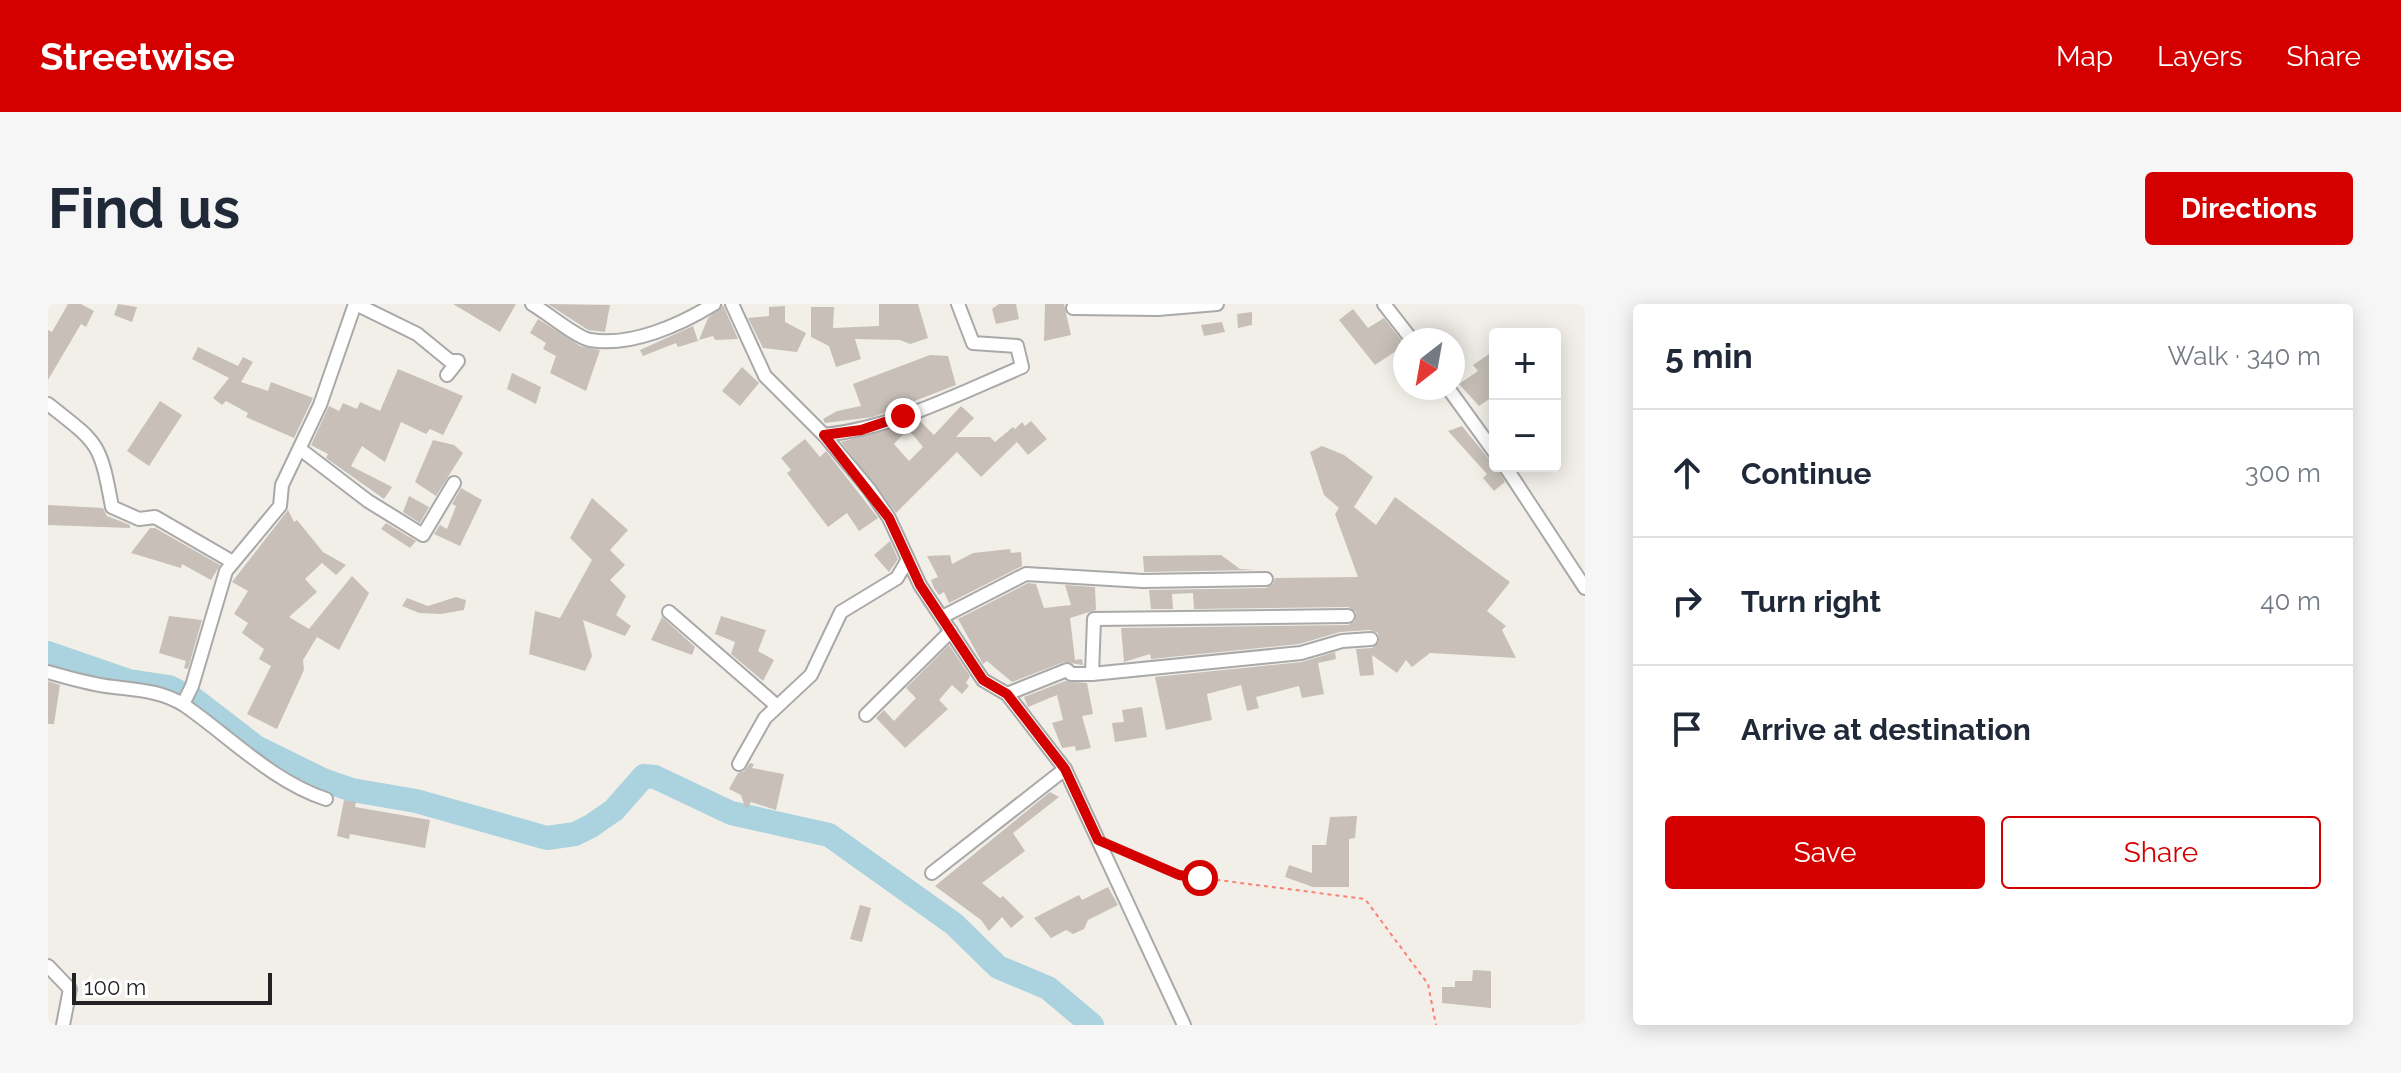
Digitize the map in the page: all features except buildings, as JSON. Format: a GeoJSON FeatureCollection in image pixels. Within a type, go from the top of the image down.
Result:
{"type":"FeatureCollection","features":[{"type":"Feature","properties":{"kind":"street"},"geometry":{"type":"LineString","coordinates":[[532,304],[588,341],[636,337],[688,320],[714,304]]}},
{"type":"Feature","properties":{"kind":"street"},"geometry":{"type":"LineString","coordinates":[[732,304],[765,376],[824,435],[889,518],[907,561],[983,680],[1007,694],[1065,769],[1184,1025]]}},
{"type":"Feature","properties":{"kind":"street"},"geometry":{"type":"LineString","coordinates":[[824,435],[861,430],[903,416],[1022,367],[1017,346],[973,343],[958,304]]}},
{"type":"Feature","properties":{"kind":"street"},"geometry":{"type":"LineString","coordinates":[[1073,308],[1158,309],[1217,304]]}},
{"type":"Feature","properties":{"kind":"street"},"geometry":{"type":"LineString","coordinates":[[1384,304],[1403,328]]}},
{"type":"Feature","properties":{"kind":"street"},"geometry":{"type":"LineString","coordinates":[[183,704],[192,686],[231,561],[280,506],[282,485],[300,449],[356,305],[417,334],[450,361],[458,361],[447,375]]}},
{"type":"Feature","properties":{"kind":"street"},"geometry":{"type":"LineString","coordinates":[[1457,400],[1489,445]]}},
{"type":"Feature","properties":{"kind":"street"},"geometry":{"type":"LineString","coordinates":[[48,404],[78,424],[100,451],[112,507],[139,519],[155,517],[231,561]]}},
{"type":"Feature","properties":{"kind":"street"},"geometry":{"type":"LineString","coordinates":[[300,449],[368,501],[423,535],[454,483]]}},
{"type":"Feature","properties":{"kind":"street"},"geometry":{"type":"LineString","coordinates":[[1509,472],[1585,588]]}},
{"type":"Feature","properties":{"kind":"street"},"geometry":{"type":"LineString","coordinates":[[739,764],[765,718],[811,675],[841,612],[897,578],[907,561]]}},
{"type":"Feature","properties":{"kind":"street"},"geometry":{"type":"LineString","coordinates":[[942,617],[1026,574],[1143,581],[1266,579]]}},
{"type":"Feature","properties":{"kind":"street"},"geometry":{"type":"LineString","coordinates":[[669,612],[777,706]]}},
{"type":"Feature","properties":{"kind":"street"},"geometry":{"type":"LineString","coordinates":[[1092,674],[1094,619],[1348,616]]}},
{"type":"Feature","properties":{"kind":"street"},"geometry":{"type":"LineString","coordinates":[[866,715],[951,631]]}},
{"type":"Feature","properties":{"kind":"street"},"geometry":{"type":"LineString","coordinates":[[1007,694],[1060,672],[1092,674],[1301,653],[1342,641],[1371,639]]}},
{"type":"Feature","properties":{"kind":"street"},"geometry":{"type":"LineString","coordinates":[[48,672],[112,687],[145,689],[183,704],[260,761],[312,794],[326,799]]}},
{"type":"Feature","properties":{"kind":"street"},"geometry":{"type":"LineString","coordinates":[[932,873],[1065,769]]}},
{"type":"Feature","properties":{"kind":"street"},"geometry":{"type":"LineString","coordinates":[[48,966],[70,989],[63,1025]]}},
{"type":"Feature","properties":{"kind":"path"},"geometry":{"type":"LineString","coordinates":[[1098,840],[1179,875],[1365,899],[1428,984],[1436,1025]]}},
{"type":"Feature","properties":{"kind":"waterway"},"geometry":{"type":"LineString","coordinates":[[48,653],[129,681],[169,687],[195,700],[256,747],[323,780],[352,790],[416,801],[547,838],[575,834],[591,826],[614,810],[644,776],[655,777],[731,813],[829,835],[954,924],[998,967],[1048,988],[1092,1025]]}},
{"type":"Feature","properties":{"kind":"route"},"geometry":{"type":"LineString","coordinates":[[903,416],[861,430],[824,435],[889,518],[920,585],[983,680],[1007,694],[1065,769],[1098,840],[1179,875],[1200,878]]}}]}
